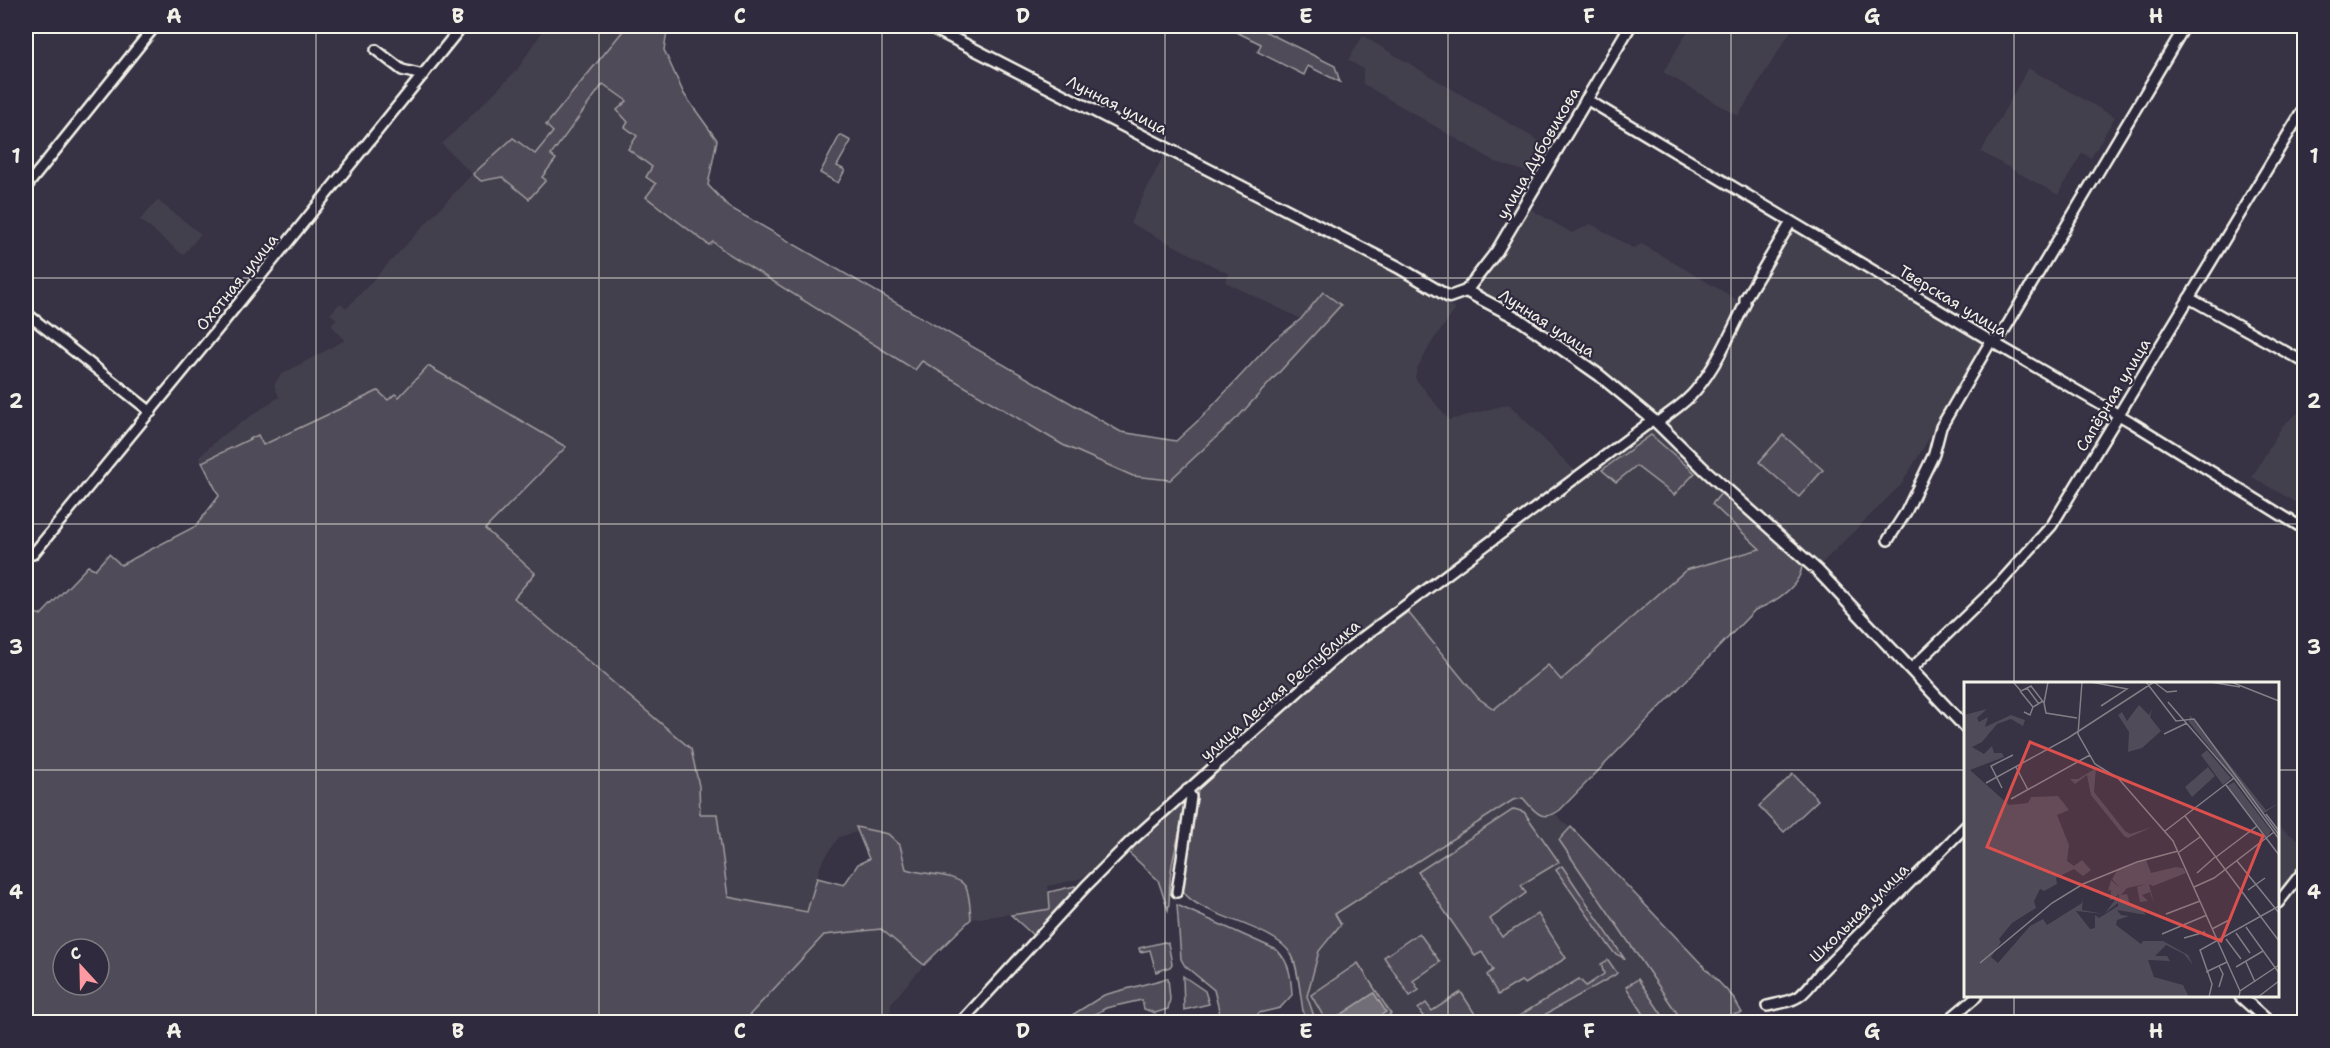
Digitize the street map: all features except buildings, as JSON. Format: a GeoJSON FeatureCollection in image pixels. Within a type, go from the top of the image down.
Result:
{"type":"FeatureCollection","features":[{"type":"Feature","properties":{"kind":"street"},"geometry":{"type":"LineString","coordinates":[[26,187],[155,26]]}},
{"type":"Feature","properties":{"kind":"street","name":"Охотная улица"},"geometry":{"type":"LineString","coordinates":[[33,554],[151,412],[462,26]]}},
{"type":"Feature","properties":{"kind":"street","name":"Лунная улица"},"geometry":{"type":"LineString","coordinates":[[929,26],[1398,267],[1449,297],[1466,291],[1519,319],[1599,375],[1654,421],[1817,570],[1964,727]]}},
{"type":"Feature","properties":{"kind":"street","name":"улица Дубовикова"},"geometry":{"type":"LineString","coordinates":[[1466,291],[1497,250],[1630,26]]}},
{"type":"Feature","properties":{"kind":"street"},"geometry":{"type":"LineString","coordinates":[[1888,540],[1906,512],[1934,454],[1941,427],[2185,26]]}},
{"type":"Feature","properties":{"kind":"street"},"geometry":{"type":"LineString","coordinates":[[376,50],[402,70],[423,75]]}},
{"type":"Feature","properties":{"kind":"street","name":"Тверская улица"},"geometry":{"type":"LineString","coordinates":[[1586,99],[1994,343],[2119,415],[2304,529]]}},
{"type":"Feature","properties":{"kind":"street","name":"Сапёрная улица"},"geometry":{"type":"LineString","coordinates":[[1911,669],[2001,582],[2052,525],[2304,108]]}},
{"type":"Feature","properties":{"kind":"street","name":"улица Лесная Республика"},"geometry":{"type":"LineString","coordinates":[[961,1023],[1086,886],[1187,790],[1339,655],[1645,426],[1676,411],[1697,389],[1731,332],[1745,304],[1745,299],[1791,222]]}},
{"type":"Feature","properties":{"kind":"street"},"geometry":{"type":"LineString","coordinates":[[2189,298],[2304,363]]}},
{"type":"Feature","properties":{"kind":"street"},"geometry":{"type":"LineString","coordinates":[[26,313],[151,412]]}},
{"type":"Feature","properties":{"kind":"street"},"geometry":{"type":"LineString","coordinates":[[1177,892],[1191,797],[1187,790]]}},
{"type":"Feature","properties":{"kind":"street","name":"Школьная улица"},"geometry":{"type":"LineString","coordinates":[[1767,1006],[1796,1000],[1804,993],[1820,972],[1964,827]]}},
{"type":"Feature","properties":{"kind":"street"},"geometry":{"type":"LineString","coordinates":[[2279,901],[2304,870]]}},
{"type":"Feature","properties":{"kind":"street"},"geometry":{"type":"LineString","coordinates":[[1947,1023],[1976,997]]}},
{"type":"Feature","properties":{"kind":"street"},"geometry":{"type":"LineString","coordinates":[[2241,997],[2269,1023]]}},
{"type":"Feature","properties":{"kind":"shaded area"},"geometry":{"type":"Polygon","coordinates":[[[544,26],[627,26],[546,125],[553,132],[535,154],[481,181],[502,177],[529,199],[545,180],[542,177],[556,160],[551,156],[603,84],[627,102],[629,123],[652,167],[656,184],[709,244],[712,242],[915,370],[922,361],[1063,445],[1133,476],[1170,480],[1239,416],[1340,305],[1323,292],[1301,319],[1225,282],[1229,274],[1130,223],[1165,152],[1403,275],[1421,290],[1456,309],[1432,342],[1417,369],[1415,378],[1449,420],[1509,404],[1576,472],[1402,604],[1336,650],[1089,874],[1079,879],[1048,886],[1051,909],[971,919],[966,887],[956,878],[918,873],[906,869],[900,845],[888,834],[857,828],[857,832],[839,837],[821,864],[808,912],[728,897],[717,814],[700,815],[699,786],[691,749],[513,598],[534,573],[485,529],[566,446],[428,366],[399,397],[388,401],[378,391],[263,445],[258,435],[202,462],[199,457],[220,437],[279,397],[274,385],[280,375],[345,340],[331,325],[337,319],[330,314],[340,303],[347,308],[472,174],[442,144],[517,70],[544,26]]]}},
{"type":"Feature","properties":{"kind":"shaded area"},"geometry":{"type":"Polygon","coordinates":[[[627,26],[668,26],[664,50],[684,94],[717,140],[708,185],[729,207],[1121,432],[1176,441],[1203,416],[1272,342],[1301,319],[1323,292],[1341,305],[1239,416],[1170,480],[1133,476],[1063,445],[922,361],[915,370],[713,242],[709,245],[646,197],[656,184],[646,177],[652,167],[628,149],[637,136],[625,127],[628,122],[617,110],[627,101],[603,84],[551,155],[556,159],[542,177],[546,180],[529,199],[502,177],[481,181],[473,174],[513,138],[535,154],[553,132],[546,125],[627,26]]]}},
{"type":"Feature","properties":{"kind":"shaded area"},"geometry":{"type":"Polygon","coordinates":[[[1230,26],[1254,26],[1335,66],[1340,82],[1308,66],[1304,75],[1258,52],[1261,44],[1228,28],[1230,26]]]}},
{"type":"Feature","properties":{"kind":"shaded area"},"geometry":{"type":"Polygon","coordinates":[[[1691,26],[1794,26],[1738,116],[1663,72],[1691,26]]]}},
{"type":"Feature","properties":{"kind":"shaded area"},"geometry":{"type":"Polygon","coordinates":[[[1363,36],[1551,148],[1535,175],[1496,162],[1363,84],[1363,69],[1348,60],[1363,36]]]}},
{"type":"Feature","properties":{"kind":"shaded area"},"geometry":{"type":"Polygon","coordinates":[[[2028,68],[2115,117],[2091,158],[2082,153],[2058,195],[1981,152],[2028,68]]]}},
{"type":"Feature","properties":{"kind":"shaded area"},"geometry":{"type":"Polygon","coordinates":[[[840,135],[851,141],[837,166],[845,170],[838,183],[820,173],[840,135]]]}},
{"type":"Feature","properties":{"kind":"shaded area"},"geometry":{"type":"Polygon","coordinates":[[[157,200],[201,234],[183,255],[140,220],[157,200]]]}},
{"type":"Feature","properties":{"kind":"shaded area"},"geometry":{"type":"Polygon","coordinates":[[[1527,207],[1572,233],[1591,224],[1633,248],[1642,244],[1741,302],[1787,226],[1986,344],[1901,485],[1820,565],[1601,371],[1521,314],[1484,295],[1480,286],[1483,279],[1527,207]]]}},
{"type":"Feature","properties":{"kind":"shaded area"},"geometry":{"type":"Polygon","coordinates":[[[428,366],[566,447],[485,529],[535,573],[514,598],[691,749],[699,786],[700,814],[717,814],[728,897],[807,912],[817,878],[844,885],[858,864],[869,859],[856,827],[888,834],[900,845],[906,869],[947,876],[961,882],[968,893],[971,919],[924,965],[881,929],[824,935],[743,1022],[26,1022],[26,610],[41,615],[88,566],[95,569],[109,554],[121,565],[196,526],[219,496],[202,462],[258,435],[263,445],[378,391],[388,400],[395,394],[399,397],[428,366]]]}},
{"type":"Feature","properties":{"kind":"shaded area"},"geometry":{"type":"Polygon","coordinates":[[[2300,411],[2304,414],[2304,507],[2252,477],[2282,426],[2300,411]]]}},
{"type":"Feature","properties":{"kind":"shaded area"},"geometry":{"type":"Polygon","coordinates":[[[1653,427],[1782,546],[1517,744],[1429,641],[1408,612],[1653,427]]]}},
{"type":"Feature","properties":{"kind":"shaded area"},"geometry":{"type":"Polygon","coordinates":[[[1651,435],[1695,473],[1674,495],[1636,466],[1616,482],[1602,470],[1651,435]]]}},
{"type":"Feature","properties":{"kind":"shaded area"},"geometry":{"type":"Polygon","coordinates":[[[1783,435],[1823,470],[1799,497],[1759,462],[1783,435]]]}},
{"type":"Feature","properties":{"kind":"shaded area"},"geometry":{"type":"Polygon","coordinates":[[[1723,491],[1802,564],[1801,572],[1792,586],[1786,593],[1755,610],[1560,810],[1544,816],[1535,811],[1523,798],[1513,800],[1335,914],[1341,924],[1319,951],[1307,996],[1316,1022],[1305,1022],[1294,960],[1282,944],[1253,928],[1204,908],[1191,900],[1183,891],[1198,790],[1201,783],[1342,660],[1408,612],[1478,698],[1494,709],[1548,665],[1561,680],[1686,570],[1760,549],[1712,504],[1723,491]]]}},
{"type":"Feature","properties":{"kind":"shaded area"},"geometry":{"type":"Polygon","coordinates":[[[1793,774],[1818,800],[1784,832],[1759,806],[1793,774]]]}},
{"type":"Feature","properties":{"kind":"shaded area"},"geometry":{"type":"Polygon","coordinates":[[[1509,779],[1554,812],[1729,995],[1736,1022],[1311,1022],[1306,996],[1331,913],[1509,779]]]}},
{"type":"Feature","properties":{"kind":"shaded area"},"geometry":{"type":"Polygon","coordinates":[[[1181,803],[1184,805],[1183,815],[1171,872],[1168,910],[1158,880],[1127,851],[1181,803]]]}},
{"type":"Feature","properties":{"kind":"shaded area"},"geometry":{"type":"Polygon","coordinates":[[[1514,809],[1524,812],[1559,862],[1521,885],[1526,893],[1490,919],[1502,937],[1538,914],[1566,958],[1525,984],[1521,981],[1498,995],[1487,975],[1493,970],[1482,952],[1475,956],[1418,872],[1514,809]]]}},
{"type":"Feature","properties":{"kind":"shaded area"},"geometry":{"type":"Polygon","coordinates":[[[1571,827],[1733,997],[1742,1013],[1693,1022],[1681,1019],[1559,840],[1571,827]]]}},
{"type":"Feature","properties":{"kind":"shaded area"},"geometry":{"type":"Polygon","coordinates":[[[2279,828],[2304,843],[2304,862],[2279,894],[2279,828]]]}},
{"type":"Feature","properties":{"kind":"shaded area"},"geometry":{"type":"Polygon","coordinates":[[[1562,866],[1624,958],[1614,953],[1556,870],[1562,866]]]}},
{"type":"Feature","properties":{"kind":"shaded area"},"geometry":{"type":"Polygon","coordinates":[[[1075,886],[1077,891],[1035,937],[1011,915],[1050,909],[1049,892],[1075,886]]]}},
{"type":"Feature","properties":{"kind":"shaded area"},"geometry":{"type":"Polygon","coordinates":[[[1177,905],[1277,950],[1287,965],[1292,995],[1280,1008],[1259,1013],[1251,1022],[1222,1022],[1214,990],[1185,966],[1181,959],[1177,905]]]}},
{"type":"Feature","properties":{"kind":"shaded area"},"geometry":{"type":"Polygon","coordinates":[[[881,929],[924,965],[891,1003],[890,1022],[743,1022],[824,935],[881,929]]]}},
{"type":"Feature","properties":{"kind":"shaded area"},"geometry":{"type":"Polygon","coordinates":[[[1419,933],[1440,962],[1413,981],[1419,990],[1410,996],[1384,957],[1419,933]]]}},
{"type":"Feature","properties":{"kind":"shaded area"},"geometry":{"type":"Polygon","coordinates":[[[1168,943],[1172,964],[1156,972],[1150,950],[1140,952],[1139,948],[1168,943]]]}},
{"type":"Feature","properties":{"kind":"shaded area"},"geometry":{"type":"Polygon","coordinates":[[[1608,960],[1617,973],[1615,975],[1532,1022],[1509,1022],[1579,979],[1586,986],[1604,974],[1601,964],[1608,960]]]}},
{"type":"Feature","properties":{"kind":"shaded area"},"geometry":{"type":"Polygon","coordinates":[[[1358,963],[1391,1014],[1378,1022],[1321,1022],[1325,1019],[1311,995],[1358,963]]]}},
{"type":"Feature","properties":{"kind":"shaded area"},"geometry":{"type":"Polygon","coordinates":[[[1183,976],[1205,991],[1209,1004],[1184,1010],[1183,976]]]}},
{"type":"Feature","properties":{"kind":"shaded area"},"geometry":{"type":"Polygon","coordinates":[[[1168,978],[1170,999],[1168,1009],[1155,1013],[1144,1009],[1142,1000],[1106,1008],[1081,1022],[1061,1022],[1104,995],[1168,978]]]}},
{"type":"Feature","properties":{"kind":"shaded area"},"geometry":{"type":"Polygon","coordinates":[[[1638,979],[1667,1022],[1649,1022],[1626,987],[1638,979]]]}},
{"type":"Feature","properties":{"kind":"shaded area"},"geometry":{"type":"Polygon","coordinates":[[[1461,992],[1480,1022],[1427,1022],[1418,1009],[1426,1003],[1432,1011],[1461,992]]]}},
{"type":"Feature","properties":{"kind":"shaded area"},"geometry":{"type":"Polygon","coordinates":[[[1374,993],[1386,1012],[1370,1022],[1343,1022],[1339,1016],[1374,993]]]}}]}
